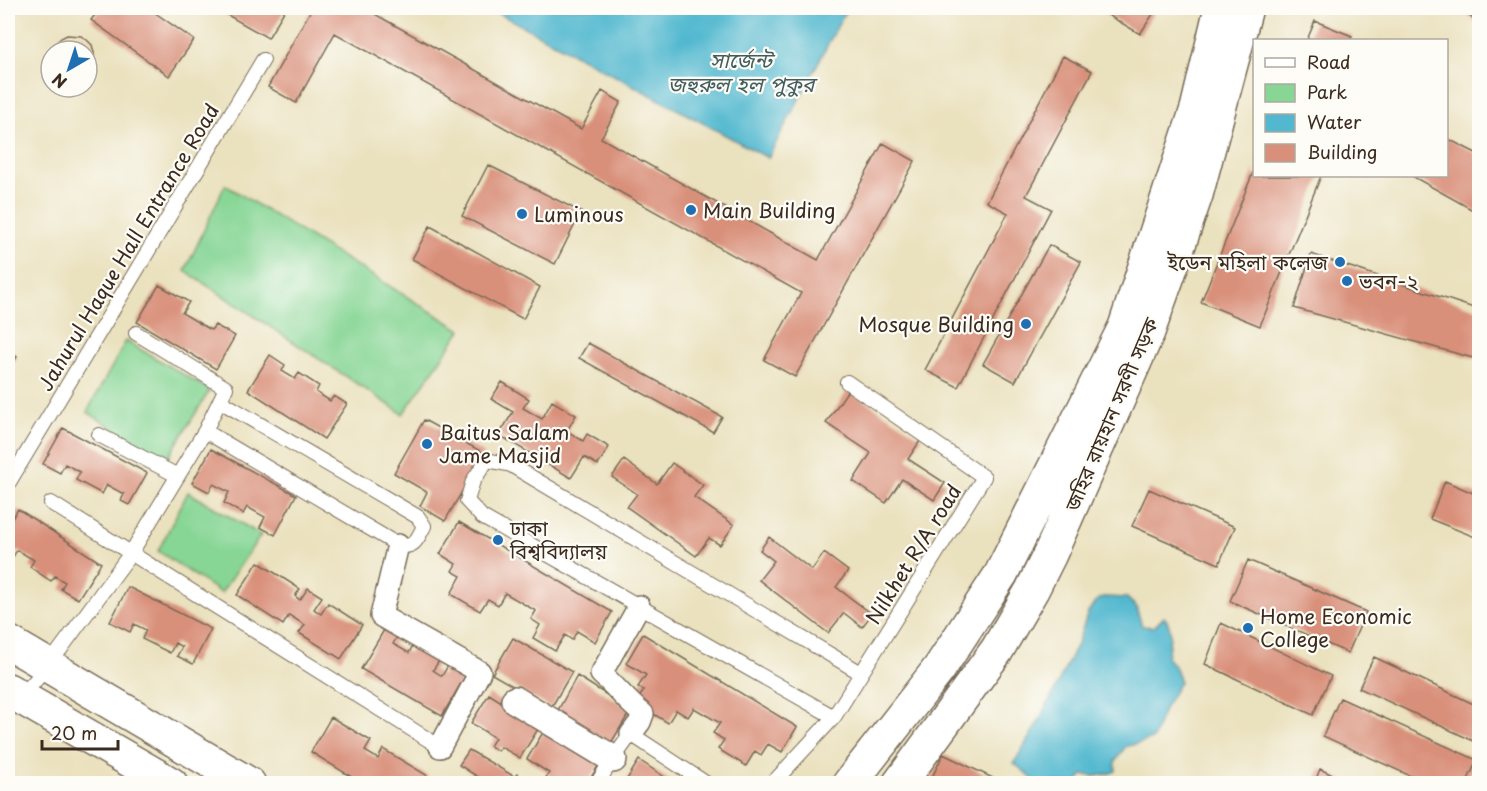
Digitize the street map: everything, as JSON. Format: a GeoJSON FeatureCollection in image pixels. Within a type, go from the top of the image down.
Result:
{"type":"FeatureCollection","features":[{"type":"Feature","properties":{"kind":"main road"},"geometry":{"type":"LineString","coordinates":[[849,783],[939,669],[1001,574],[1125,327],[1197,109],[1221,8]]}},
{"type":"Feature","properties":{"kind":"main road","name":"জহির রায়হান সরণী সড়ক"},"geometry":{"type":"LineString","coordinates":[[899,783],[997,650],[1050,554],[1148,332],[1196,195],[1246,8]]}},
{"type":"Feature","properties":{"kind":"main road"},"geometry":{"type":"LineString","coordinates":[[8,642],[249,783]]}},
{"type":"Feature","properties":{"kind":"main road"},"geometry":{"type":"LineString","coordinates":[[14,694],[171,783]]}},
{"type":"Feature","properties":{"kind":"street"},"geometry":{"type":"LineString","coordinates":[[398,545],[381,616],[480,672],[440,747]]}},
{"type":"Feature","properties":{"kind":"street"},"geometry":{"type":"LineString","coordinates":[[632,734],[643,714],[601,674],[639,606]]}},
{"type":"Feature","properties":{"kind":"street"},"geometry":{"type":"LineString","coordinates":[[515,700],[613,759]]}},
{"type":"Feature","properties":{"kind":"lane","name":"Jahurul Haque Hall Entrance Road"},"geometry":{"type":"LineString","coordinates":[[8,484],[263,60]]}},
{"type":"Feature","properties":{"kind":"lane"},"geometry":{"type":"LineString","coordinates":[[14,694],[48,666],[131,553],[205,431],[226,388],[136,333]]}},
{"type":"Feature","properties":{"kind":"lane","name":"Nilkhet R/A road"},"geometry":{"type":"LineString","coordinates":[[772,783],[834,717],[984,477],[847,382]]}},
{"type":"Feature","properties":{"kind":"lane"},"geometry":{"type":"LineString","coordinates":[[205,431],[398,545],[406,547],[414,544],[424,526],[418,517],[220,401]]}},
{"type":"Feature","properties":{"kind":"lane"},"geometry":{"type":"LineString","coordinates":[[99,435],[178,476]]}},
{"type":"Feature","properties":{"kind":"lane"},"geometry":{"type":"LineString","coordinates":[[834,717],[482,517],[467,501],[473,481],[487,460],[511,465],[861,673]]}},
{"type":"Feature","properties":{"kind":"lane"},"geometry":{"type":"LineString","coordinates":[[51,502],[440,747]]}},
{"type":"Feature","properties":{"kind":"lane"},"geometry":{"type":"LineString","coordinates":[[597,783],[632,734],[707,783]]}},
{"type":"Feature","properties":{"kind":"green space"},"geometry":{"type":"Polygon","coordinates":[[[225,185],[461,330],[403,414],[185,271],[225,185]]]}},
{"type":"Feature","properties":{"kind":"green space"},"geometry":{"type":"Polygon","coordinates":[[[126,341],[210,390],[166,461],[87,412],[126,341]]]}},
{"type":"Feature","properties":{"kind":"green space"},"geometry":{"type":"Polygon","coordinates":[[[188,492],[261,535],[221,593],[158,551],[188,492]]]}},
{"type":"Feature","properties":{"kind":"water","name":"সার্জেন্ট জহুরুল হল পুকুর"},"geometry":{"type":"Polygon","coordinates":[[[498,8],[847,8],[768,158],[496,12],[498,8]]]}},
{"type":"Feature","properties":{"kind":"water"},"geometry":{"type":"Polygon","coordinates":[[[1104,597],[1127,598],[1136,607],[1142,626],[1154,627],[1164,617],[1170,630],[1167,657],[1175,667],[1180,682],[1165,707],[1153,739],[1125,747],[1115,762],[1116,771],[1100,776],[1083,775],[1075,783],[1032,783],[1032,778],[1014,763],[1042,716],[1078,642],[1088,612],[1097,600],[1104,597]]]}},
{"type":"Feature","properties":{"kind":"building"},"geometry":{"type":"Polygon","coordinates":[[[100,8],[148,8],[194,40],[169,76],[91,20],[100,8]]]}},
{"type":"Feature","properties":{"kind":"building"},"geometry":{"type":"Polygon","coordinates":[[[215,8],[286,8],[268,38],[215,8]]]}},
{"type":"Feature","properties":{"kind":"building","name":"Main Building"},"geometry":{"type":"Polygon","coordinates":[[[312,8],[364,8],[581,129],[602,91],[621,102],[601,138],[818,260],[883,143],[915,161],[795,377],[764,360],[801,293],[335,33],[296,103],[268,87],[312,8]]]}},
{"type":"Feature","properties":{"kind":"building"},"geometry":{"type":"Polygon","coordinates":[[[1096,8],[1157,8],[1140,34],[1096,8]]]}},
{"type":"Feature","properties":{"kind":"building"},"geometry":{"type":"Polygon","coordinates":[[[1460,8],[1480,8],[1480,25],[1460,8]]]}},
{"type":"Feature","properties":{"kind":"building"},"geometry":{"type":"Polygon","coordinates":[[[1315,21],[1352,36],[1350,39],[1307,39],[1315,21]]]}},
{"type":"Feature","properties":{"kind":"building"},"geometry":{"type":"Polygon","coordinates":[[[67,35],[81,36],[86,39],[60,39],[67,35]]]}},
{"type":"Feature","properties":{"kind":"building"},"geometry":{"type":"Polygon","coordinates":[[[1063,56],[1092,71],[1026,196],[1051,209],[958,387],[925,370],[1008,213],[987,202],[1063,56]]]}},
{"type":"Feature","properties":{"kind":"building"},"geometry":{"type":"Polygon","coordinates":[[[1448,139],[1480,155],[1480,214],[1414,177],[1448,177],[1448,139]]]}},
{"type":"Feature","properties":{"kind":"building","name":"Luminous"},"geometry":{"type":"Polygon","coordinates":[[[488,165],[581,212],[555,264],[462,216],[488,165]]]}},
{"type":"Feature","properties":{"kind":"building"},"geometry":{"type":"Polygon","coordinates":[[[1253,172],[1253,177],[1321,177],[1260,326],[1201,302],[1253,172]]]}},
{"type":"Feature","properties":{"kind":"building"},"geometry":{"type":"Polygon","coordinates":[[[430,226],[540,287],[523,319],[412,259],[430,226]]]}},
{"type":"Feature","properties":{"kind":"building","name":"Mosque Building"},"geometry":{"type":"Polygon","coordinates":[[[1049,245],[1081,262],[1015,382],[983,364],[1049,245]]]}},
{"type":"Feature","properties":{"kind":"building","name":"ভবন-২"},"geometry":{"type":"Polygon","coordinates":[[[1311,254],[1480,310],[1480,360],[1294,308],[1311,254]]]}},
{"type":"Feature","properties":{"kind":"building"},"geometry":{"type":"Polygon","coordinates":[[[159,285],[189,302],[182,313],[211,330],[215,325],[235,336],[216,369],[137,322],[159,285]]]}},
{"type":"Feature","properties":{"kind":"building"},"geometry":{"type":"Polygon","coordinates":[[[588,343],[722,417],[713,432],[579,358],[588,343]]]}},
{"type":"Feature","properties":{"kind":"building"},"geometry":{"type":"Polygon","coordinates":[[[8,350],[17,357],[8,370],[8,350]]]}},
{"type":"Feature","properties":{"kind":"building"},"geometry":{"type":"Polygon","coordinates":[[[270,355],[285,365],[282,371],[295,379],[299,373],[319,386],[316,392],[330,401],[334,396],[347,404],[324,439],[248,390],[270,355]]]}},
{"type":"Feature","properties":{"kind":"building"},"geometry":{"type":"Polygon","coordinates":[[[502,382],[529,399],[523,408],[542,419],[552,401],[576,415],[567,431],[583,441],[587,434],[609,447],[598,465],[584,457],[571,478],[499,435],[513,412],[491,399],[502,382]]]}},
{"type":"Feature","properties":{"kind":"building"},"geometry":{"type":"Polygon","coordinates":[[[848,390],[922,438],[908,459],[945,483],[934,500],[902,479],[886,503],[853,481],[871,453],[826,423],[848,390]]]}},
{"type":"Feature","properties":{"kind":"building"},"geometry":{"type":"Polygon","coordinates":[[[424,420],[484,453],[445,521],[420,506],[427,492],[394,473],[424,420]]]}},
{"type":"Feature","properties":{"kind":"building"},"geometry":{"type":"Polygon","coordinates":[[[63,428],[147,473],[129,505],[121,501],[124,494],[107,485],[102,494],[76,480],[80,472],[65,464],[60,473],[43,464],[63,428]]]}},
{"type":"Feature","properties":{"kind":"building"},"geometry":{"type":"Polygon","coordinates":[[[211,449],[296,495],[275,535],[260,527],[265,517],[247,507],[243,514],[224,503],[229,492],[213,484],[209,492],[192,483],[211,449]]]}},
{"type":"Feature","properties":{"kind":"building"},"geometry":{"type":"Polygon","coordinates":[[[624,460],[657,484],[672,463],[703,485],[694,497],[734,525],[720,545],[709,538],[696,556],[627,507],[637,494],[612,477],[624,460]]]}},
{"type":"Feature","properties":{"kind":"building"},"geometry":{"type":"Polygon","coordinates":[[[1445,481],[1480,496],[1480,539],[1430,519],[1445,481]]]}},
{"type":"Feature","properties":{"kind":"building"},"geometry":{"type":"Polygon","coordinates":[[[1149,489],[1235,527],[1219,564],[1132,526],[1149,489]]]}},
{"type":"Feature","properties":{"kind":"building"},"geometry":{"type":"Polygon","coordinates":[[[18,509],[101,563],[78,599],[61,589],[65,582],[55,576],[51,581],[30,567],[34,560],[17,550],[13,557],[8,554],[8,525],[18,509]]]}},
{"type":"Feature","properties":{"kind":"building"},"geometry":{"type":"Polygon","coordinates":[[[459,522],[612,612],[595,642],[577,631],[572,640],[565,635],[555,651],[533,638],[540,625],[531,619],[536,611],[505,593],[498,605],[488,599],[480,611],[451,594],[461,576],[452,571],[456,564],[440,554],[459,522]]]}},
{"type":"Feature","properties":{"kind":"building"},"geometry":{"type":"Polygon","coordinates":[[[769,537],[812,570],[824,553],[848,571],[836,587],[872,614],[862,627],[844,613],[828,633],[759,580],[774,561],[760,550],[769,537]]]}},
{"type":"Feature","properties":{"kind":"building"},"geometry":{"type":"Polygon","coordinates":[[[1248,560],[1366,612],[1348,653],[1230,601],[1248,560]]]}},
{"type":"Feature","properties":{"kind":"building"},"geometry":{"type":"Polygon","coordinates":[[[258,562],[300,589],[295,596],[300,600],[308,588],[322,597],[314,609],[321,614],[328,603],[362,625],[341,659],[299,633],[305,625],[289,615],[283,625],[237,595],[258,562]]]}},
{"type":"Feature","properties":{"kind":"building"},"geometry":{"type":"Polygon","coordinates":[[[128,587],[211,629],[193,664],[177,656],[182,647],[175,643],[170,653],[142,639],[146,630],[134,624],[130,632],[110,622],[128,587]]]}},
{"type":"Feature","properties":{"kind":"building"},"geometry":{"type":"Polygon","coordinates":[[[1221,623],[1331,676],[1313,715],[1205,664],[1221,623]]]}},
{"type":"Feature","properties":{"kind":"building"},"geometry":{"type":"Polygon","coordinates":[[[384,630],[397,637],[393,644],[409,653],[413,645],[439,661],[433,670],[442,676],[450,662],[467,673],[442,716],[361,669],[384,630]]]}},
{"type":"Feature","properties":{"kind":"building"},"geometry":{"type":"Polygon","coordinates":[[[643,634],[797,727],[782,752],[768,744],[761,755],[755,751],[746,766],[718,749],[724,740],[713,733],[720,723],[694,708],[688,717],[676,710],[668,723],[636,703],[644,690],[638,687],[646,675],[626,663],[643,634]]]}},
{"type":"Feature","properties":{"kind":"building"},"geometry":{"type":"Polygon","coordinates":[[[513,638],[572,672],[551,708],[492,674],[513,638]]]}},
{"type":"Feature","properties":{"kind":"building"},"geometry":{"type":"Polygon","coordinates":[[[1374,657],[1480,707],[1480,744],[1359,688],[1374,657]]]}},
{"type":"Feature","properties":{"kind":"building"},"geometry":{"type":"Polygon","coordinates":[[[577,676],[631,710],[611,743],[557,712],[577,676]]]}},
{"type":"Feature","properties":{"kind":"building"},"geometry":{"type":"Polygon","coordinates":[[[489,694],[540,726],[520,758],[501,747],[498,751],[490,746],[495,738],[471,723],[489,694]]]}},
{"type":"Feature","properties":{"kind":"building"},"geometry":{"type":"Polygon","coordinates":[[[1340,698],[1477,760],[1466,784],[1428,784],[1323,736],[1340,698]]]}},
{"type":"Feature","properties":{"kind":"building"},"geometry":{"type":"Polygon","coordinates":[[[331,717],[371,741],[365,751],[378,759],[383,749],[428,776],[423,784],[363,784],[311,752],[331,717]]]}},
{"type":"Feature","properties":{"kind":"building"},"geometry":{"type":"Polygon","coordinates":[[[545,729],[600,763],[587,784],[553,784],[545,779],[549,773],[527,759],[545,729]]]}},
{"type":"Feature","properties":{"kind":"building"},"geometry":{"type":"Polygon","coordinates":[[[469,750],[515,777],[517,774],[529,781],[527,784],[489,784],[459,765],[469,750]]]}},
{"type":"Feature","properties":{"kind":"building"},"geometry":{"type":"Polygon","coordinates":[[[943,754],[1005,784],[929,784],[943,754]]]}},
{"type":"Feature","properties":{"kind":"building"},"geometry":{"type":"Polygon","coordinates":[[[639,760],[675,784],[624,784],[639,760]]]}},
{"type":"Feature","properties":{"kind":"building"},"geometry":{"type":"Polygon","coordinates":[[[1320,769],[1351,784],[1314,784],[1320,769]]]}},
{"type":"Feature","properties":{"kind":"place","name":"Main Building"},"geometry":{"type":"Point","coordinates":[691,210]}},
{"type":"Feature","properties":{"kind":"place","name":"Luminous"},"geometry":{"type":"Point","coordinates":[522,214]}},
{"type":"Feature","properties":{"kind":"place","name":"ইডেন মহিলা কলেজ"},"geometry":{"type":"Point","coordinates":[1340,262]}},
{"type":"Feature","properties":{"kind":"place","name":"ভবন-২"},"geometry":{"type":"Point","coordinates":[1347,281]}},
{"type":"Feature","properties":{"kind":"place","name":"Mosque Building"},"geometry":{"type":"Point","coordinates":[1026,324]}},
{"type":"Feature","properties":{"kind":"place","name":"Baitus Salam Jame Masjid"},"geometry":{"type":"Point","coordinates":[427,444]}},
{"type":"Feature","properties":{"kind":"place","name":"ঢাকা বিশ্ববিদ্যালয়"},"geometry":{"type":"Point","coordinates":[498,540]}},
{"type":"Feature","properties":{"kind":"place","name":"Home Economic College"},"geometry":{"type":"Point","coordinates":[1248,628]}}]}
